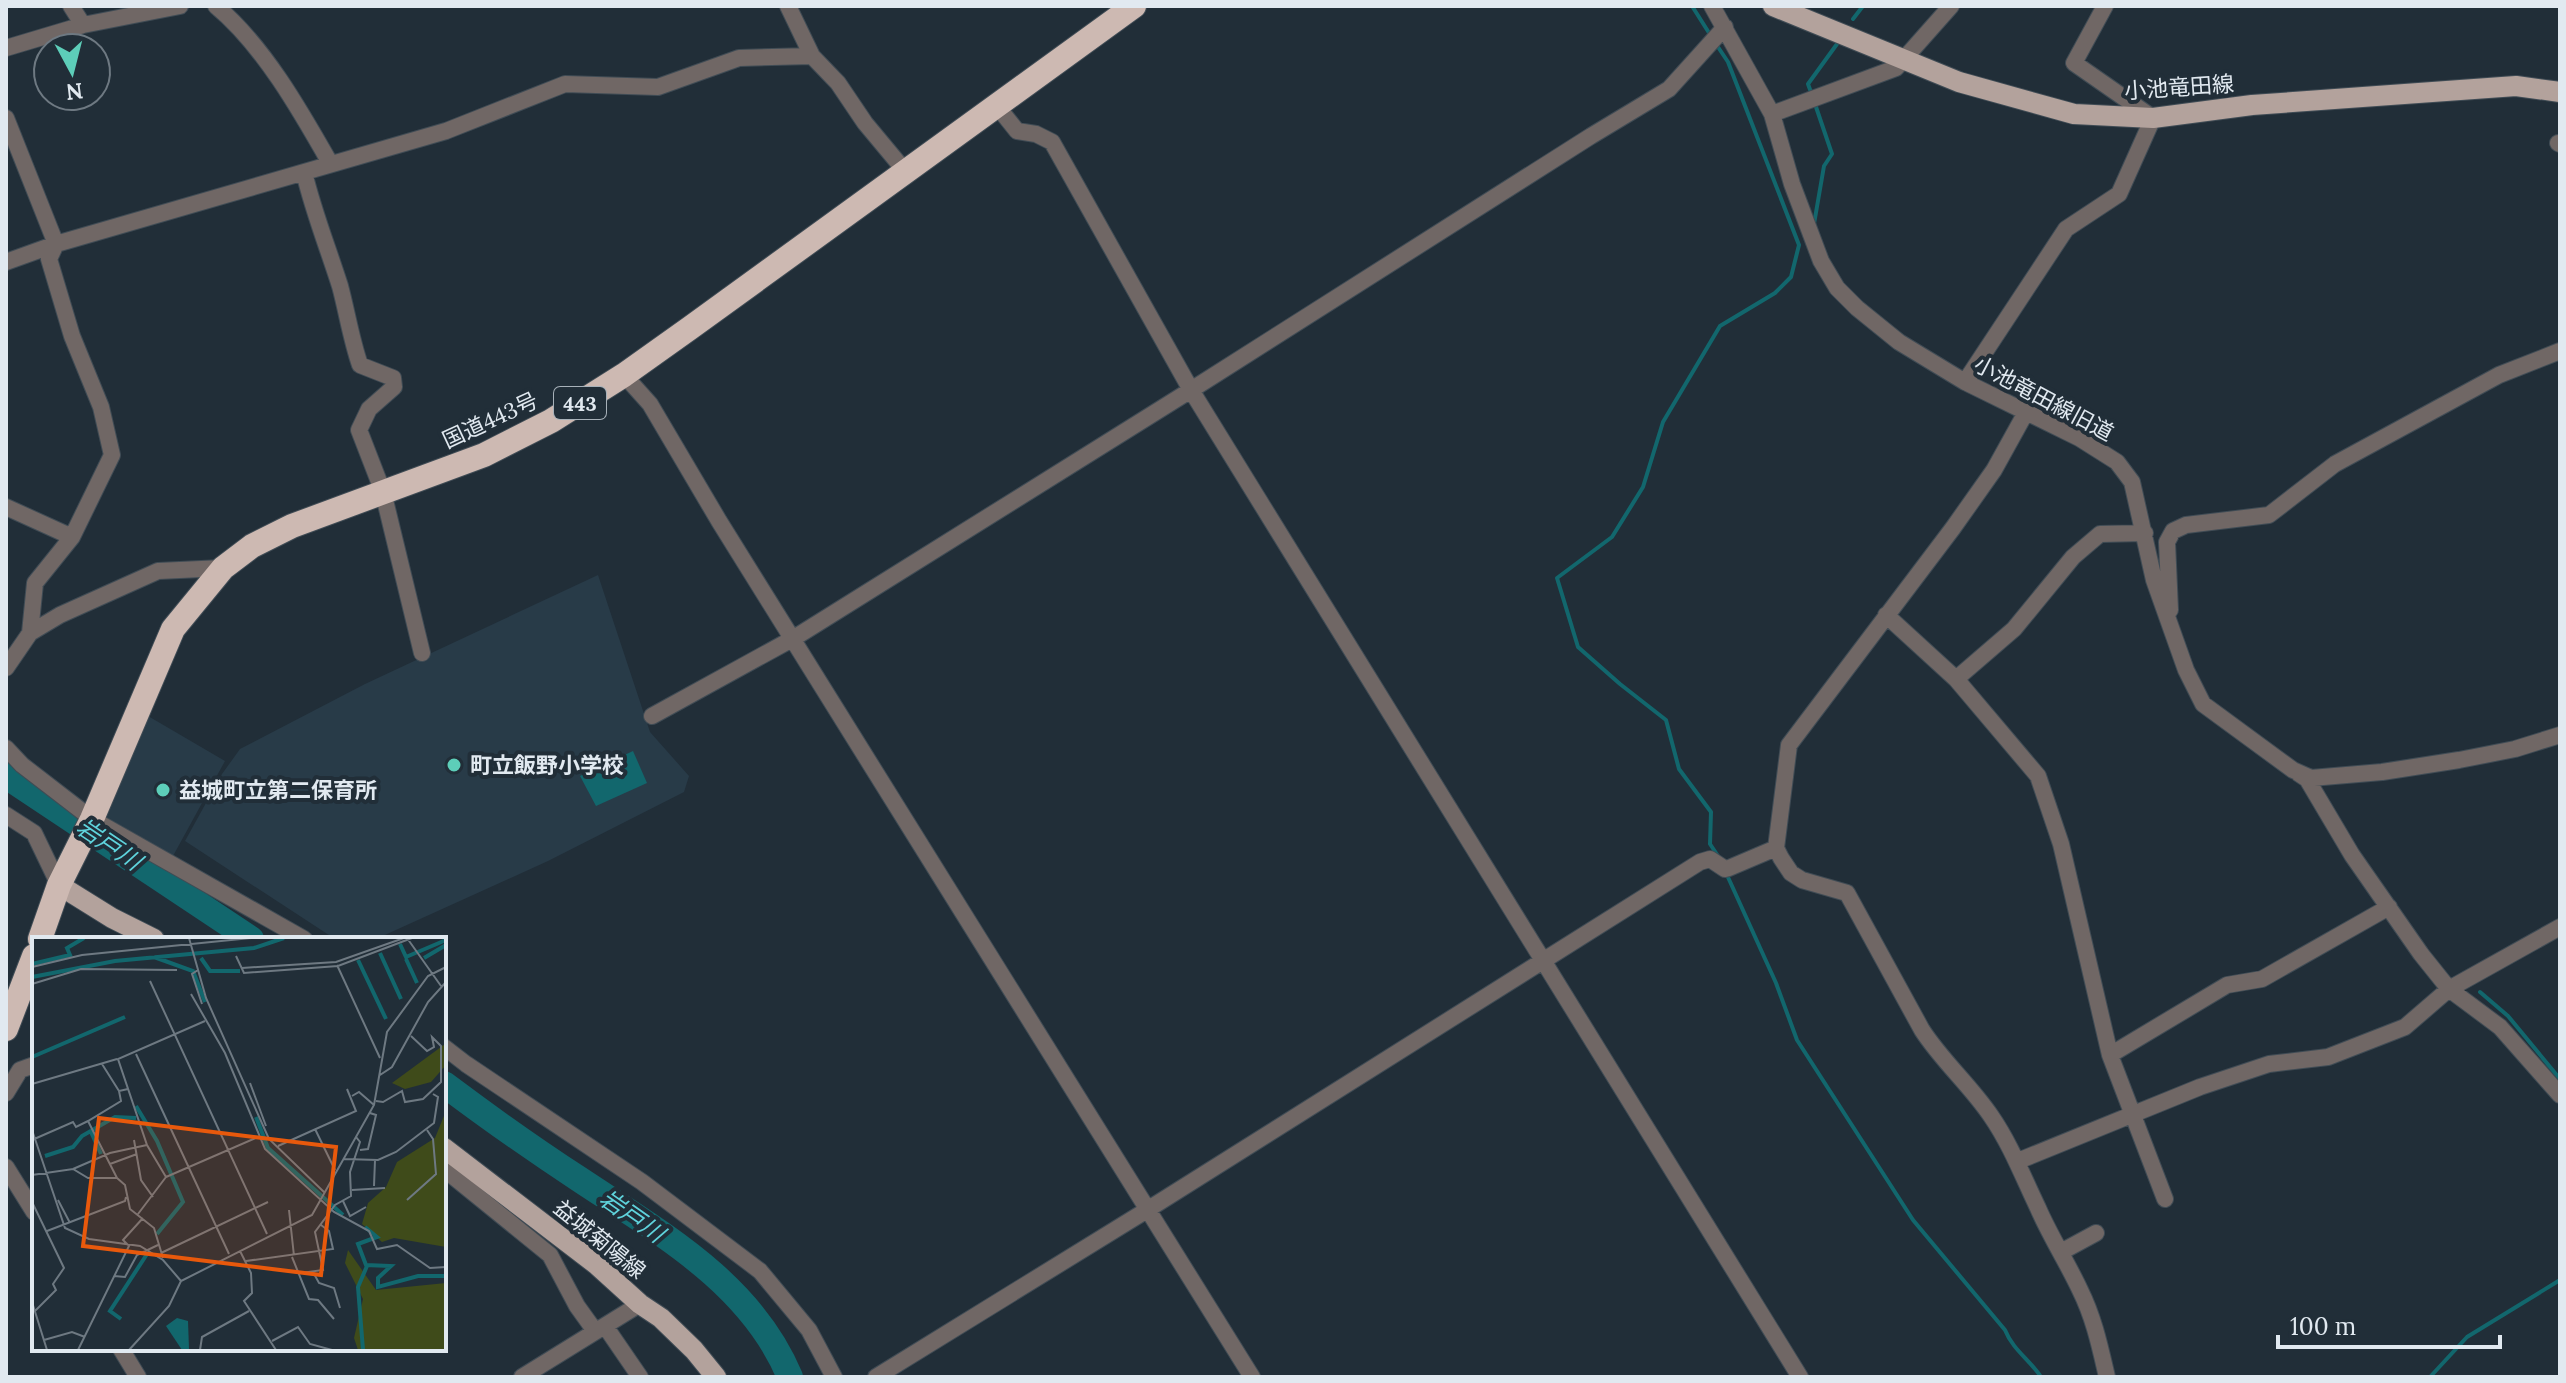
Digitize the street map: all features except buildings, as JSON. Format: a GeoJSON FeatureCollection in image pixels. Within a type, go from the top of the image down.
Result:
{"type":"FeatureCollection","features":[{"type":"Feature","properties":{"kind":"highway","name":"国道443号"},"geometry":{"type":"LineString","coordinates":[[41,937],[63,877],[92,819],[173,629],[223,568],[252,546],[292,526],[484,455],[551,421],[624,375],[1134,6]]}},
{"type":"Feature","properties":{"kind":"highway"},"geometry":{"type":"LineString","coordinates":[[6,1029],[32,961]]}},
{"type":"Feature","properties":{"kind":"main road","name":"小池竜田線"},"geometry":{"type":"LineString","coordinates":[[1773,6],[1959,82],[2074,114],[2153,118],[2252,105],[2516,86],[2560,92]]}},
{"type":"Feature","properties":{"kind":"main road"},"geometry":{"type":"LineString","coordinates":[[63,877],[112,918],[150,937]]}},
{"type":"Feature","properties":{"kind":"main road","name":"益城菊陽線"},"geometry":{"type":"LineString","coordinates":[[446,1150],[661,1318],[716,1377]]}},
{"type":"Feature","properties":{"kind":"street"},"geometry":{"type":"LineString","coordinates":[[71,6],[83,25]]}},
{"type":"Feature","properties":{"kind":"street"},"geometry":{"type":"LineString","coordinates":[[6,48],[83,25],[180,6]]}},
{"type":"Feature","properties":{"kind":"street"},"geometry":{"type":"LineString","coordinates":[[216,6],[232,19],[295,100],[330,163]]}},
{"type":"Feature","properties":{"kind":"street"},"geometry":{"type":"LineString","coordinates":[[788,6],[812,56],[838,83],[865,123],[905,171]]}},
{"type":"Feature","properties":{"kind":"street","name":"小池竜田線旧道"},"geometry":{"type":"LineString","coordinates":[[1712,6],[1717,36],[1772,114],[1792,184],[1821,261],[1837,288],[1899,342],[1965,382],[2079,438],[2117,462],[2132,482],[2154,580],[2186,670],[2203,704],[2293,770],[2311,778],[2382,772],[2515,749],[2560,735]]}},
{"type":"Feature","properties":{"kind":"street"},"geometry":{"type":"LineString","coordinates":[[1772,114],[1896,68],[1951,6]]}},
{"type":"Feature","properties":{"kind":"street"},"geometry":{"type":"LineString","coordinates":[[1965,382],[2066,229],[2119,194],[2153,118],[2074,63],[2105,6]]}},
{"type":"Feature","properties":{"kind":"street"},"geometry":{"type":"LineString","coordinates":[[652,716],[794,638],[1669,89],[1717,36]]}},
{"type":"Feature","properties":{"kind":"street"},"geometry":{"type":"LineString","coordinates":[[6,262],[56,244],[446,131],[565,84],[658,87],[739,58],[812,56]]}},
{"type":"Feature","properties":{"kind":"street"},"geometry":{"type":"LineString","coordinates":[[997,106],[1017,131],[1036,134],[1052,142],[1191,390],[1800,1377]]}},
{"type":"Feature","properties":{"kind":"street"},"geometry":{"type":"LineString","coordinates":[[6,118],[56,244],[49,259],[72,336],[101,407],[112,455],[72,537],[35,583],[30,633]]}},
{"type":"Feature","properties":{"kind":"street"},"geometry":{"type":"LineString","coordinates":[[304,172],[313,209],[340,287],[350,336],[360,365],[393,378],[394,387],[369,409],[359,430],[383,492],[422,653]]}},
{"type":"Feature","properties":{"kind":"street"},"geometry":{"type":"LineString","coordinates":[[2171,628],[2167,542],[2173,531],[2186,525],[2269,515],[2335,464],[2499,375],[2560,351]]}},
{"type":"Feature","properties":{"kind":"street"},"geometry":{"type":"LineString","coordinates":[[624,375],[650,404],[1252,1377]]}},
{"type":"Feature","properties":{"kind":"street"},"geometry":{"type":"LineString","coordinates":[[2025,414],[1994,470],[1789,745],[1776,848],[1791,873],[1802,880],[1847,893],[1922,1030],[1991,1116],[2018,1161],[2038,1210],[2082,1292],[2097,1330],[2107,1377]]}},
{"type":"Feature","properties":{"kind":"street"},"geometry":{"type":"LineString","coordinates":[[6,507],[72,537]]}},
{"type":"Feature","properties":{"kind":"street"},"geometry":{"type":"LineString","coordinates":[[1956,679],[2014,629],[2073,557],[2100,534],[2145,533]]}},
{"type":"Feature","properties":{"kind":"street"},"geometry":{"type":"LineString","coordinates":[[9,660],[30,633],[60,615],[158,571],[223,568]]}},
{"type":"Feature","properties":{"kind":"street"},"geometry":{"type":"LineString","coordinates":[[1886,615],[1956,679],[2038,776],[2061,844],[2110,1055],[2165,1199]]}},
{"type":"Feature","properties":{"kind":"street"},"geometry":{"type":"LineString","coordinates":[[6,748],[22,765],[92,819],[300,937]]}},
{"type":"Feature","properties":{"kind":"street"},"geometry":{"type":"LineString","coordinates":[[2293,770],[2307,779],[2352,855],[2449,989],[2500,1027],[2560,1095]]}},
{"type":"Feature","properties":{"kind":"street"},"geometry":{"type":"LineString","coordinates":[[6,815],[34,833],[63,877]]}},
{"type":"Feature","properties":{"kind":"street"},"geometry":{"type":"LineString","coordinates":[[876,1377],[1700,862],[1710,859],[1725,869],[1776,848]]}},
{"type":"Feature","properties":{"kind":"street"},"geometry":{"type":"LineString","coordinates":[[2110,1055],[2227,985],[2262,979],[2389,907]]}},
{"type":"Feature","properties":{"kind":"street"},"geometry":{"type":"LineString","coordinates":[[2018,1161],[2200,1087],[2269,1064],[2328,1057],[2405,1027],[2449,989],[2560,927]]}},
{"type":"Feature","properties":{"kind":"street"},"geometry":{"type":"LineString","coordinates":[[446,1049],[642,1182],[760,1271],[809,1330],[834,1377]]}},
{"type":"Feature","properties":{"kind":"street"},"geometry":{"type":"LineString","coordinates":[[6,1093],[20,1070],[32,1066]]}},
{"type":"Feature","properties":{"kind":"street"},"geometry":{"type":"LineString","coordinates":[[6,1167],[32,1209]]}},
{"type":"Feature","properties":{"kind":"street"},"geometry":{"type":"LineString","coordinates":[[446,1171],[550,1255],[577,1306],[600,1328],[640,1377]]}},
{"type":"Feature","properties":{"kind":"street"},"geometry":{"type":"LineString","coordinates":[[2061,1252],[2096,1233]]}},
{"type":"Feature","properties":{"kind":"street"},"geometry":{"type":"LineString","coordinates":[[522,1377],[640,1304]]}},
{"type":"Feature","properties":{"kind":"street"},"geometry":{"type":"LineString","coordinates":[[122,1351],[138,1377]]}},
{"type":"Feature","properties":{"kind":"shaded area","name":"町立飯野小学校"},"geometry":{"type":"Polygon","coordinates":[[[598,575],[650,732],[689,776],[684,792],[548,861],[380,937],[332,937],[185,841],[222,774],[240,749],[365,684],[598,575]]]}},
{"type":"Feature","properties":{"kind":"shaded area","name":"益城町立第二保育所"},"geometry":{"type":"Polygon","coordinates":[[[148,716],[225,761],[173,856],[105,819],[148,716]]]}},
{"type":"Feature","properties":{"kind":"water"},"geometry":{"type":"Polygon","coordinates":[[[633,751],[647,783],[596,806],[580,776],[633,751]]]}},
{"type":"Feature","properties":{"kind":"waterway"},"geometry":{"type":"LineString","coordinates":[[1692,6],[1711,36]]}},
{"type":"Feature","properties":{"kind":"waterway"},"geometry":{"type":"LineString","coordinates":[[1853,19],[1863,6]]}},
{"type":"Feature","properties":{"kind":"waterway"},"geometry":{"type":"LineString","coordinates":[[1716,44],[1728,62],[1799,245],[1791,277],[1775,293],[1720,326],[1663,422],[1643,487],[1612,537],[1557,578],[1578,647],[1666,720],[1679,769],[1711,812],[1710,844],[1720,859]]}},
{"type":"Feature","properties":{"kind":"waterway"},"geometry":{"type":"LineString","coordinates":[[1812,95],[1808,84],[1837,44]]}},
{"type":"Feature","properties":{"kind":"waterway"},"geometry":{"type":"LineString","coordinates":[[1814,224],[1824,166],[1832,154],[1815,104]]}},
{"type":"Feature","properties":{"kind":"waterway","name":"岩戸川"},"geometry":{"type":"LineString","coordinates":[[6,776],[248,937]]}},
{"type":"Feature","properties":{"kind":"waterway"},"geometry":{"type":"LineString","coordinates":[[1727,875],[1776,983],[1797,1040],[1913,1220],[2041,1377]]}},
{"type":"Feature","properties":{"kind":"waterway"},"geometry":{"type":"LineString","coordinates":[[2480,992],[2508,1016],[2560,1079]]}},
{"type":"Feature","properties":{"kind":"waterway","name":"岩戸川"},"geometry":{"type":"LineString","coordinates":[[446,1085],[700,1263],[752,1314],[773,1344],[790,1377]]}},
{"type":"Feature","properties":{"kind":"waterway"},"geometry":{"type":"LineString","coordinates":[[2430,1377],[2467,1337],[2560,1280]]}},
{"type":"Feature","properties":{"kind":"place","name":"町立飯野小学校"},"geometry":{"type":"Point","coordinates":[454,765]}},
{"type":"Feature","properties":{"kind":"place","name":"益城町立第二保育所"},"geometry":{"type":"Point","coordinates":[163,790]}}]}
